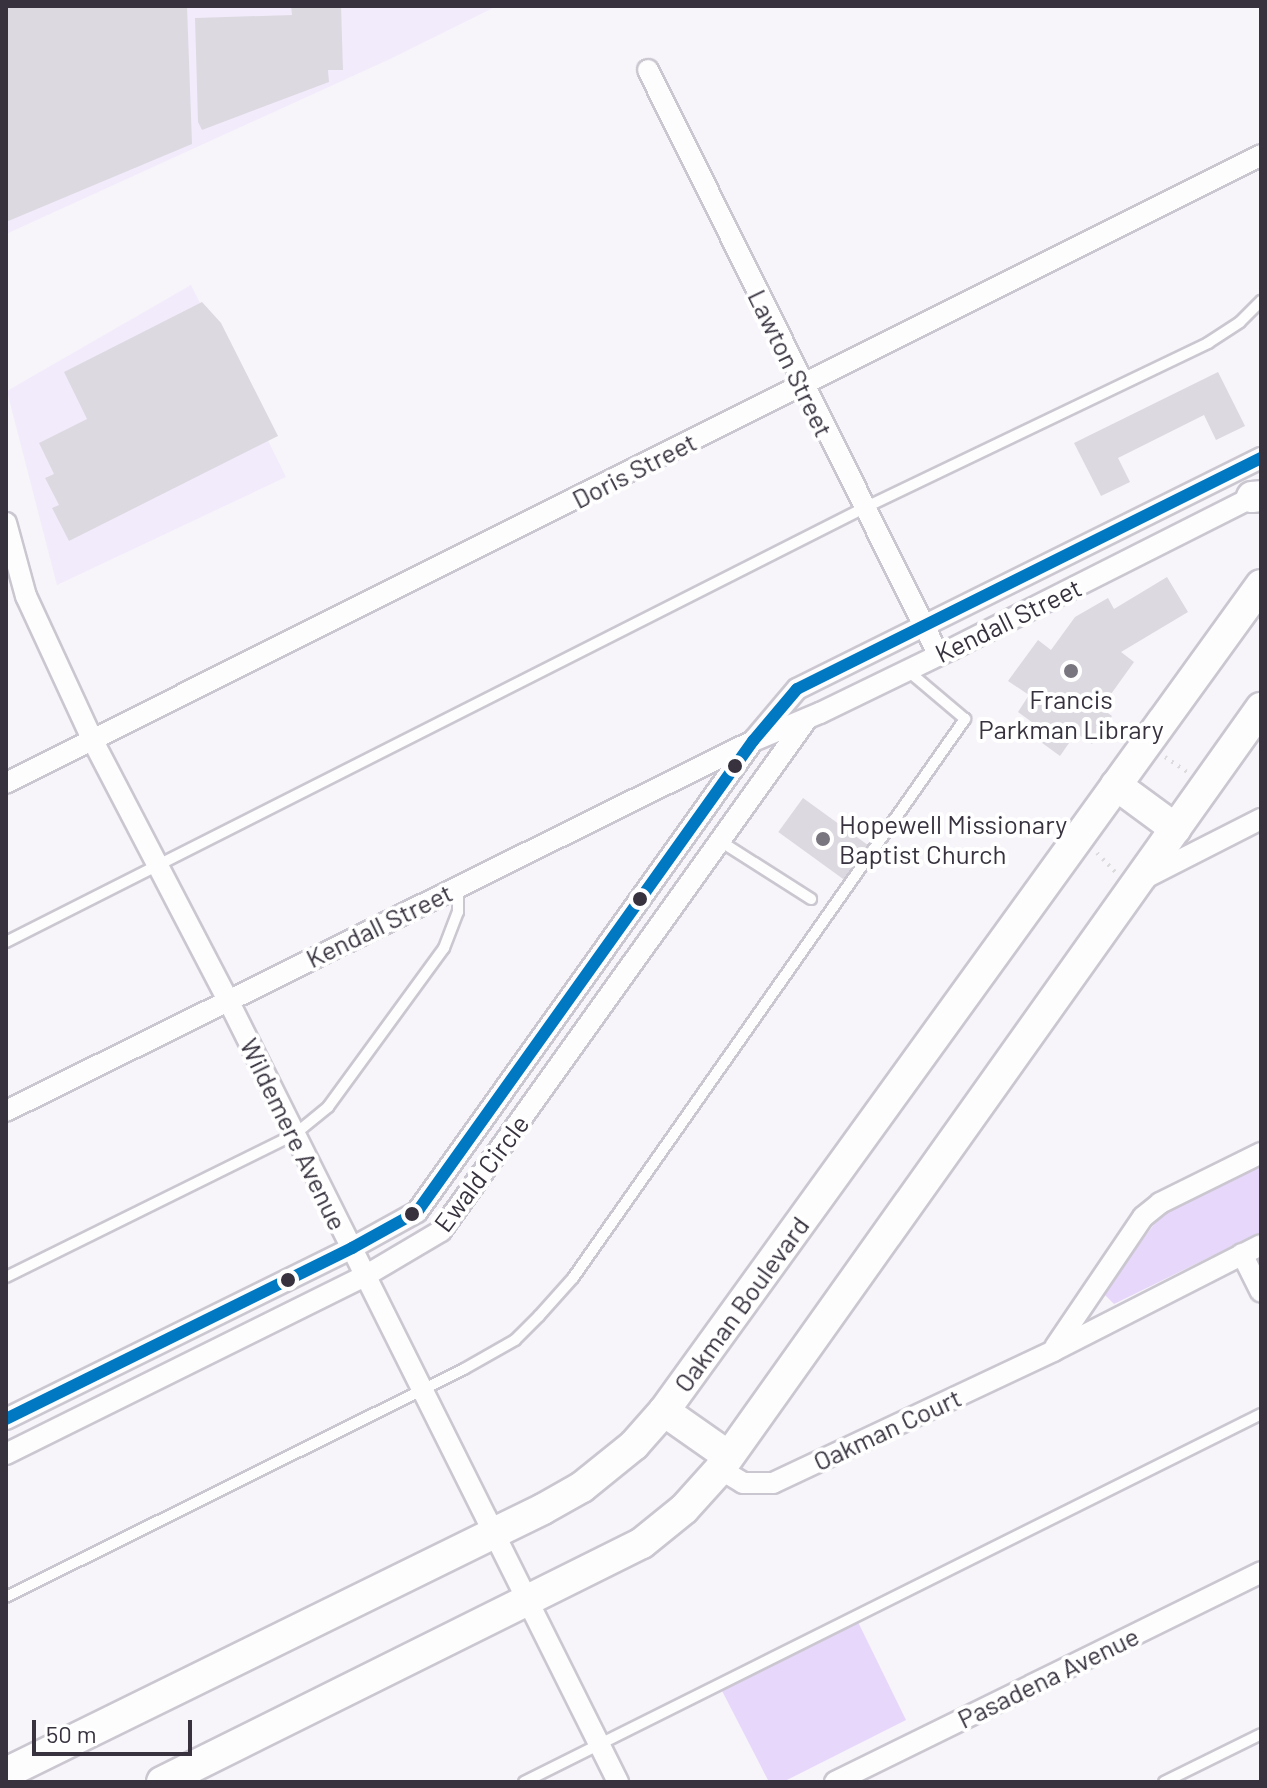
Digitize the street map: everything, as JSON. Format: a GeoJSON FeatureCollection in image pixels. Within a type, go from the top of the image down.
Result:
{"type":"FeatureCollection","features":[{"type":"Feature","properties":{"kind":"street","name":"Lawton Street"},"geometry":{"type":"LineString","coordinates":[[648,70],[938,654]]}},
{"type":"Feature","properties":{"kind":"street","name":"Doris Street"},"geometry":{"type":"LineString","coordinates":[[6,783],[1261,155]]}},
{"type":"Feature","properties":{"kind":"street","name":"Kendall Street"},"geometry":{"type":"LineString","coordinates":[[753,741],[797,689],[1261,458]]}},
{"type":"Feature","properties":{"kind":"street","name":"Kendall Street"},"geometry":{"type":"LineString","coordinates":[[6,1111],[1258,495]]}},
{"type":"Feature","properties":{"kind":"street","name":"Wildemere Avenue"},"geometry":{"type":"LineString","coordinates":[[6,523],[26,596],[93,741],[228,1000],[618,1782]]}},
{"type":"Feature","properties":{"kind":"street","name":"Oakman Boulevard"},"geometry":{"type":"LineString","coordinates":[[6,1773],[582,1487],[634,1445],[664,1411],[1261,585]]}},
{"type":"Feature","properties":{"kind":"street"},"geometry":{"type":"LineString","coordinates":[[162,1782],[642,1543],[684,1509],[724,1462],[1130,880],[1176,829],[1261,708]]}},
{"type":"Feature","properties":{"kind":"street","name":"Ewald Circle"},"geometry":{"type":"LineString","coordinates":[[6,1454],[365,1276],[427,1241],[452,1218],[807,719]]}},
{"type":"Feature","properties":{"kind":"street","name":"Ewald Circle"},"geometry":{"type":"LineString","coordinates":[[6,1419],[404,1221],[429,1198],[753,741]]}},
{"type":"Feature","properties":{"kind":"street"},"geometry":{"type":"LineString","coordinates":[[1116,785],[1176,829]]}},
{"type":"Feature","properties":{"kind":"street"},"geometry":{"type":"LineString","coordinates":[[1130,880],[1261,819]]}},
{"type":"Feature","properties":{"kind":"street"},"geometry":{"type":"LineString","coordinates":[[1053,1351],[1143,1217],[1160,1203],[1261,1153]]}},
{"type":"Feature","properties":{"kind":"street"},"geometry":{"type":"LineString","coordinates":[[1252,1249],[1261,1292]]}},
{"type":"Feature","properties":{"kind":"street","name":"Oakman Court"},"geometry":{"type":"LineString","coordinates":[[724,1462],[743,1483],[773,1483],[1053,1351],[1252,1249]]}},
{"type":"Feature","properties":{"kind":"street"},"geometry":{"type":"LineString","coordinates":[[664,1411],[724,1462]]}},
{"type":"Feature","properties":{"kind":"street","name":"Pasadena Avenue"},"geometry":{"type":"LineString","coordinates":[[835,1782],[1261,1572]]}},
{"type":"Feature","properties":{"kind":"lane"},"geometry":{"type":"LineString","coordinates":[[6,942],[864,508],[1208,343],[1240,322],[1261,301]]}},
{"type":"Feature","properties":{"kind":"lane"},"geometry":{"type":"LineString","coordinates":[[6,1597],[422,1390],[515,1340],[573,1278],[965,719],[907,670]]}},
{"type":"Feature","properties":{"kind":"lane"},"geometry":{"type":"LineString","coordinates":[[720,841],[811,899]]}},
{"type":"Feature","properties":{"kind":"lane"},"geometry":{"type":"LineString","coordinates":[[6,1277],[295,1134],[328,1107],[444,948],[458,912],[458,887]]}},
{"type":"Feature","properties":{"kind":"lane"},"geometry":{"type":"LineString","coordinates":[[524,1782],[1261,1414]]}},
{"type":"Feature","properties":{"kind":"lane"},"geometry":{"type":"LineString","coordinates":[[1164,1782],[1261,1734]]}},
{"type":"Feature","properties":{"kind":"path"},"geometry":{"type":"LineString","coordinates":[[1163,756],[1193,777]]}},
{"type":"Feature","properties":{"kind":"path"},"geometry":{"type":"LineString","coordinates":[[1087,843],[1130,880]]}},
{"type":"Feature","properties":{"kind":"shaded area"},"geometry":{"type":"Polygon","coordinates":[[[6,6],[497,6],[390,59],[6,234],[6,6]]]}},
{"type":"Feature","properties":{"kind":"shaded area"},"geometry":{"type":"Polygon","coordinates":[[[191,285],[286,477],[57,585],[7,391],[191,285]]]}},
{"type":"Feature","properties":{"kind":"shaded area"},"geometry":{"type":"Polygon","coordinates":[[[1261,1164],[1261,1232],[1114,1304],[1103,1293],[1158,1219],[1175,1207],[1261,1164]]]}},
{"type":"Feature","properties":{"kind":"shaded area"},"geometry":{"type":"Polygon","coordinates":[[[857,1620],[906,1720],[783,1782],[769,1782],[720,1687],[857,1620]]]}},
{"type":"Feature","properties":{"kind":"building"},"geometry":{"type":"Polygon","coordinates":[[[6,6],[187,6],[192,144],[6,222],[6,6]]]}},
{"type":"Feature","properties":{"kind":"building"},"geometry":{"type":"Polygon","coordinates":[[[291,6],[341,6],[343,70],[328,70],[329,82],[202,130],[198,122],[195,18],[292,15],[291,6]]]}},
{"type":"Feature","properties":{"kind":"building"},"geometry":{"type":"Polygon","coordinates":[[[202,302],[221,323],[278,436],[69,541],[52,508],[59,505],[45,478],[54,474],[39,443],[87,419],[64,372],[202,302]]]}},
{"type":"Feature","properties":{"kind":"building"},"geometry":{"type":"Polygon","coordinates":[[[1218,372],[1245,426],[1216,440],[1204,415],[1118,458],[1130,482],[1101,496],[1074,443],[1218,372]]]}},
{"type":"Feature","properties":{"kind":"building","name":"Francis Parkman Library"},"geometry":{"type":"Polygon","coordinates":[[[1167,577],[1188,612],[1121,652],[1134,662],[1101,708],[1112,716],[1092,744],[1076,733],[1060,756],[1034,737],[1040,728],[1018,712],[1029,695],[1008,681],[1038,640],[1051,650],[1075,617],[1108,598],[1114,609],[1167,577]]]}},
{"type":"Feature","properties":{"kind":"building","name":"Hopewell Missionary Baptist Church"},"geometry":{"type":"Polygon","coordinates":[[[803,798],[869,846],[844,880],[778,832],[803,798]]]}},
{"type":"Feature","properties":{"kind":"transit line"},"geometry":{"type":"LineString","coordinates":[[6,1419],[352,1248],[417,1212],[753,741],[797,689],[1261,458]]}},
{"type":"Feature","properties":{"kind":"place","name":"Francis Parkman Library"},"geometry":{"type":"Point","coordinates":[1071,671]}},
{"type":"Feature","properties":{"kind":"place","name":"Hopewell Missionary Baptist Church"},"geometry":{"type":"Point","coordinates":[823,839]}}]}
